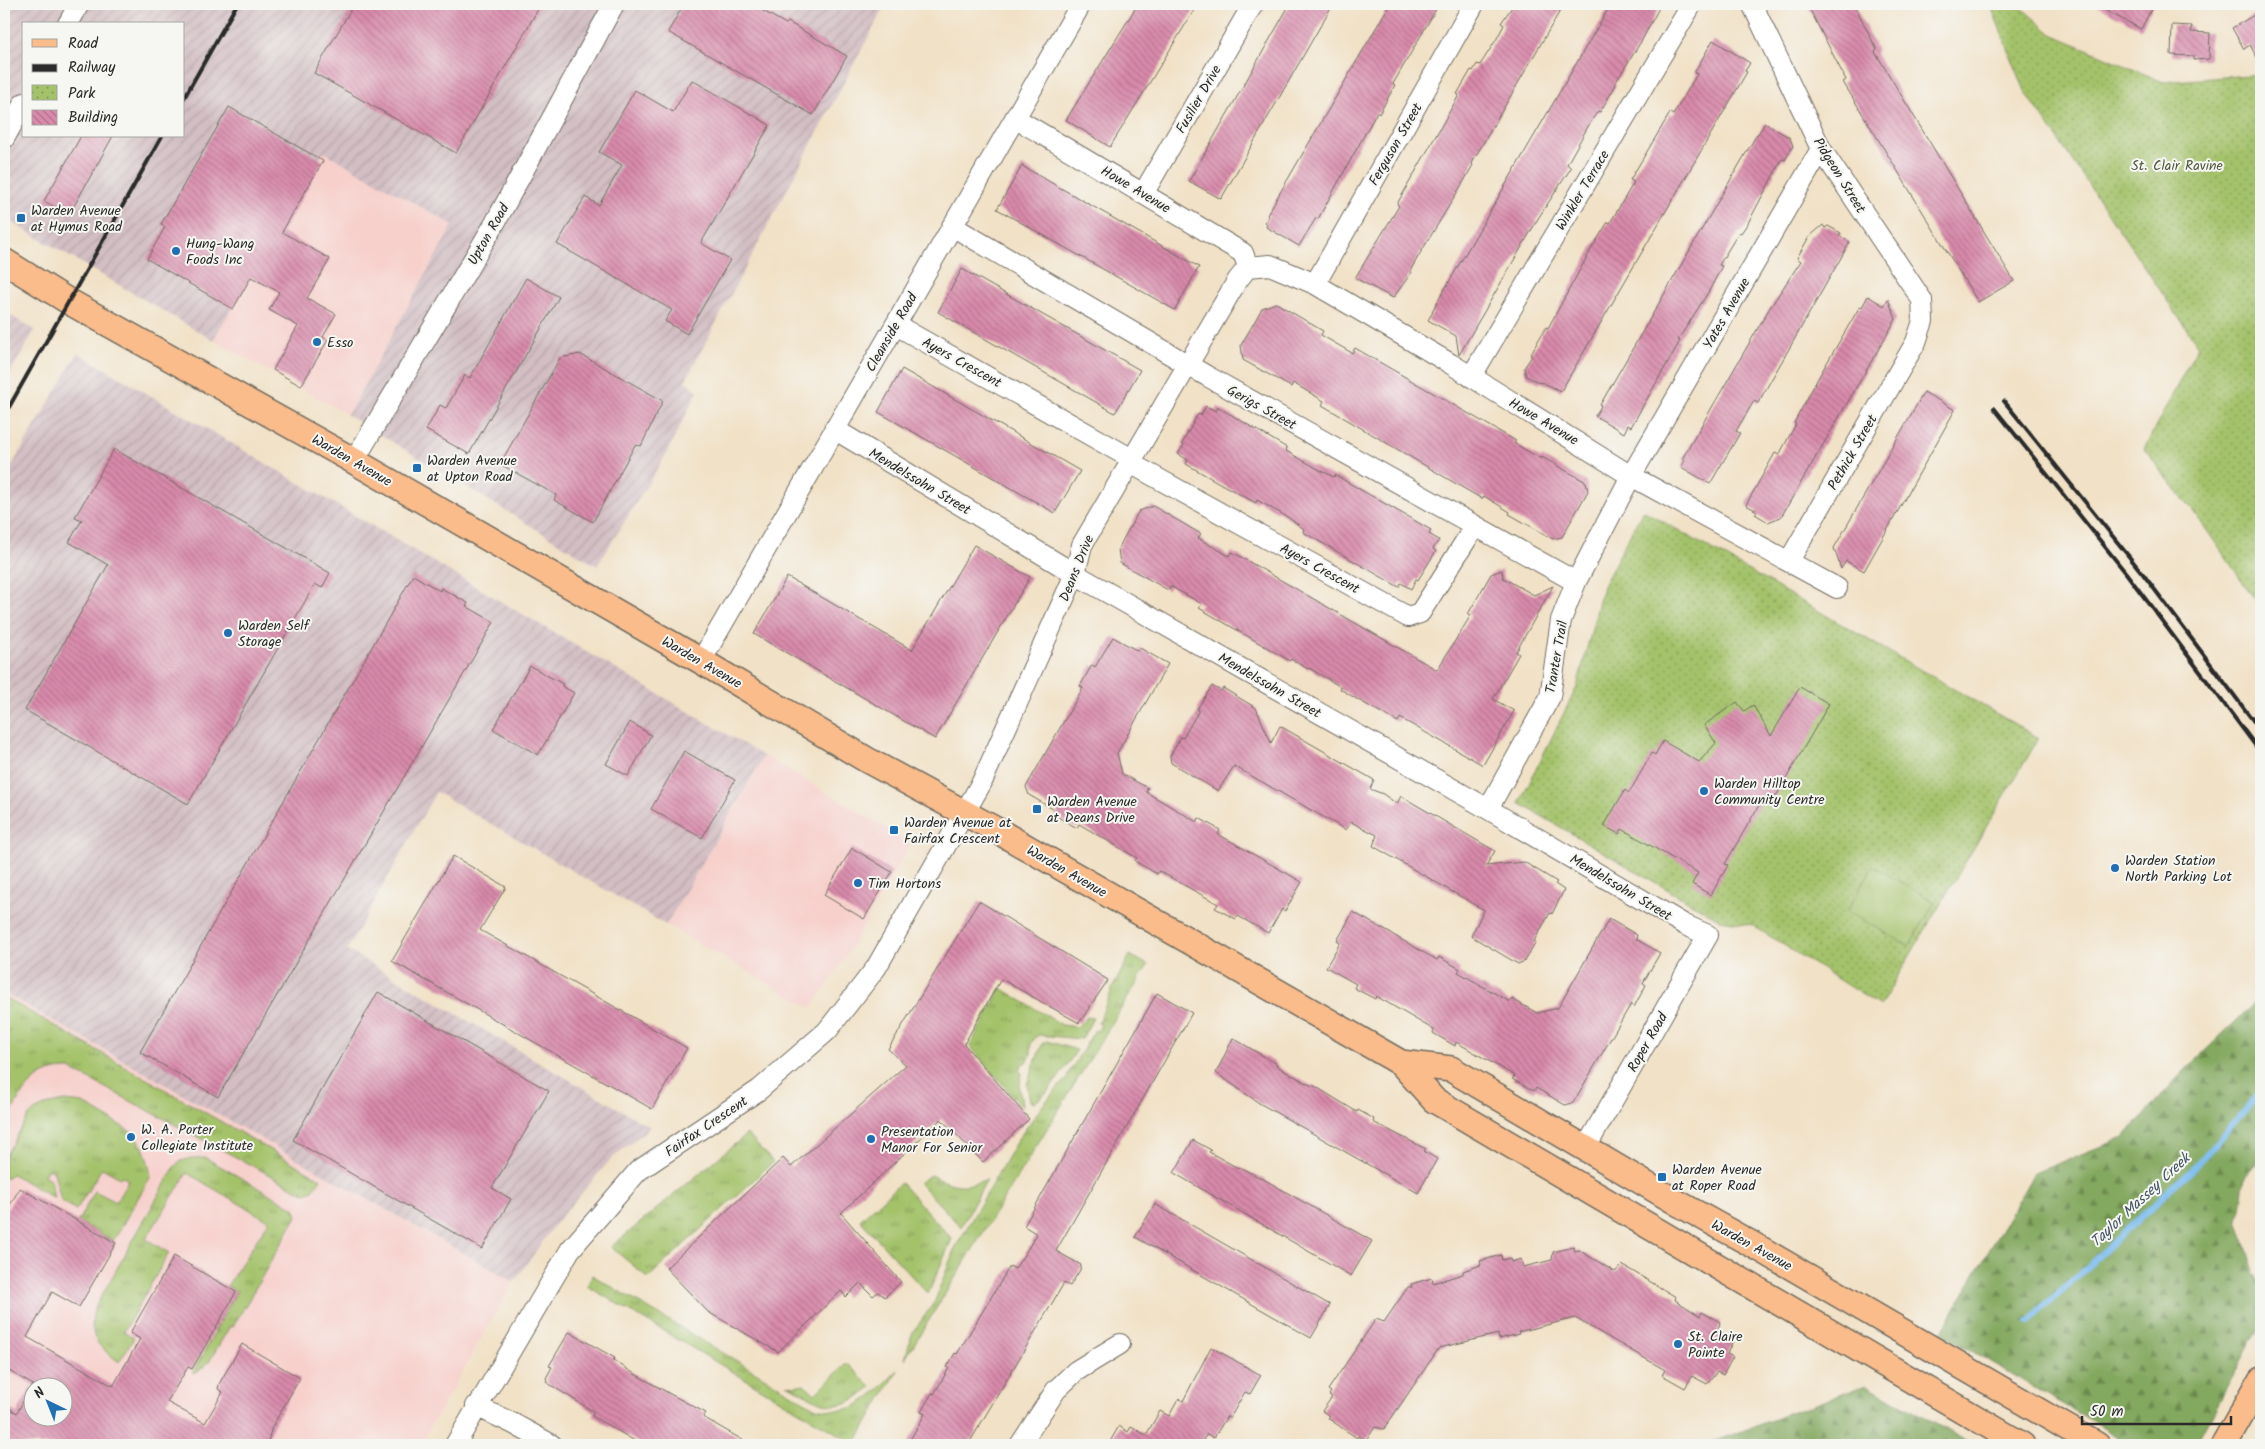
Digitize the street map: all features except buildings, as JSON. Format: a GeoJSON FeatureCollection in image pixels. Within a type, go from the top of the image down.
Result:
{"type":"FeatureCollection","features":[{"type":"Feature","properties":{"kind":"main road","name":"Warden Avenue"},"geometry":{"type":"LineString","coordinates":[[4,261],[68,301],[354,461],[701,661],[867,760],[998,831],[1401,1063],[1434,1100],[2022,1445]]}},
{"type":"Feature","properties":{"kind":"main road","name":"Warden Avenue"},"geometry":{"type":"LineString","coordinates":[[1401,1063],[1451,1069],[1585,1149],[2097,1445]]}},
{"type":"Feature","properties":{"kind":"main road"},"geometry":{"type":"LineString","coordinates":[[2224,1445],[2261,1380]]}},
{"type":"Feature","properties":{"kind":"street"},"geometry":{"type":"LineString","coordinates":[[69,22],[79,4]]}},
{"type":"Feature","properties":{"kind":"street","name":"Upton Road"},"geometry":{"type":"LineString","coordinates":[[354,461],[495,223],[614,4]]}},
{"type":"Feature","properties":{"kind":"street","name":"Cleanside Road"},"geometry":{"type":"LineString","coordinates":[[701,661],[1081,4]]}},
{"type":"Feature","properties":{"kind":"street","name":"Fusilier Drive"},"geometry":{"type":"LineString","coordinates":[[1143,194],[1253,4]]}},
{"type":"Feature","properties":{"kind":"street","name":"Ferguson Street"},"geometry":{"type":"LineString","coordinates":[[1315,284],[1474,4]]}},
{"type":"Feature","properties":{"kind":"street","name":"Winkler Terrace"},"geometry":{"type":"LineString","coordinates":[[1471,377],[1692,4]]}},
{"type":"Feature","properties":{"kind":"street","name":"Pidgeon Street"},"geometry":{"type":"LineString","coordinates":[[1752,4],[1821,149],[1922,300],[1923,321],[1916,342]]}},
{"type":"Feature","properties":{"kind":"street"},"geometry":{"type":"LineString","coordinates":[[4,139],[22,108]]}},
{"type":"Feature","properties":{"kind":"street","name":"Howe Avenue"},"geometry":{"type":"LineString","coordinates":[[1015,118],[1243,253],[1242,274],[1270,265],[1315,284],[1471,377],[1631,476],[1837,588]]}},
{"type":"Feature","properties":{"kind":"street","name":"Yates Avenue"},"geometry":{"type":"LineString","coordinates":[[1631,476],[1821,149]]}},
{"type":"Feature","properties":{"kind":"street","name":"Gerigs Street"},"geometry":{"type":"LineString","coordinates":[[952,226],[1188,363],[1207,376],[1576,582]]}},
{"type":"Feature","properties":{"kind":"street","name":"Deans Drive"},"geometry":{"type":"LineString","coordinates":[[964,814],[982,782],[1075,574],[1082,545],[1242,274]]}},
{"type":"Feature","properties":{"kind":"street","name":"Ayers Crescent"},"geometry":{"type":"LineString","coordinates":[[896,325],[1131,461],[1408,617],[1420,613],[1425,607],[1475,526]]}},
{"type":"Feature","properties":{"kind":"street","name":"Pethick Street"},"geometry":{"type":"LineString","coordinates":[[1789,561],[1916,342]]}},
{"type":"Feature","properties":{"kind":"street","name":"Mendelssohn Street"},"geometry":{"type":"LineString","coordinates":[[834,429],[1075,574],[1488,809],[1685,925],[1708,936]]}},
{"type":"Feature","properties":{"kind":"street","name":"Tranter Trail"},"geometry":{"type":"LineString","coordinates":[[1488,809],[1550,698],[1561,620],[1576,582],[1631,476]]}},
{"type":"Feature","properties":{"kind":"street","name":"Fairfax Crescent"},"geometry":{"type":"LineString","coordinates":[[455,1445],[476,1406],[535,1312],[570,1250],[638,1171],[759,1090],[827,1031],[876,968],[964,814]]}},
{"type":"Feature","properties":{"kind":"street","name":"Roper Road"},"geometry":{"type":"LineString","coordinates":[[1585,1149],[1708,936]]}},
{"type":"Feature","properties":{"kind":"street"},"geometry":{"type":"LineString","coordinates":[[1020,1445],[1056,1390],[1076,1371],[1120,1344]]}},
{"type":"Feature","properties":{"kind":"street"},"geometry":{"type":"LineString","coordinates":[[476,1406],[552,1445]]}},
{"type":"Feature","properties":{"kind":"shaded area"},"geometry":{"type":"Polygon","coordinates":[[[4,4],[886,4],[685,381],[698,391],[664,458],[597,566],[346,414],[351,409],[453,225],[324,152],[213,340],[4,218],[4,4]]]}},
{"type":"Feature","properties":{"kind":"shaded area"},"geometry":{"type":"Polygon","coordinates":[[[324,152],[453,225],[351,409],[346,414],[213,340],[324,152]]]}},
{"type":"Feature","properties":{"kind":"shaded area"},"geometry":{"type":"Polygon","coordinates":[[[4,312],[35,330],[4,384],[4,312]]]}},
{"type":"Feature","properties":{"kind":"shaded area"},"geometry":{"type":"Polygon","coordinates":[[[78,353],[764,756],[666,925],[436,792],[347,950],[650,1127],[610,1160],[555,1224],[514,1282],[4,993],[4,479],[78,353]]]}},
{"type":"Feature","properties":{"kind":"shaded area"},"geometry":{"type":"Polygon","coordinates":[[[764,756],[911,843],[836,973],[811,1008],[666,925],[764,756]]]}},
{"type":"Feature","properties":{"kind":"shaded area","name":"W. A. Porter Collegiate Institute"},"geometry":{"type":"Polygon","coordinates":[[[4,993],[514,1282],[420,1445],[4,1445],[4,993]]]}},
{"type":"Feature","properties":{"kind":"green space","name":"St. Clair Ravine"},"geometry":{"type":"Polygon","coordinates":[[[1990,4],[2017,4],[2052,34],[2163,82],[2261,74],[2261,608],[2196,515],[2144,449],[2198,346],[2025,91],[1990,4]]]}},
{"type":"Feature","properties":{"kind":"green space"},"geometry":{"type":"Polygon","coordinates":[[[1643,510],[2039,738],[1880,1006],[1752,925],[1720,920],[1519,803],[1577,687],[1603,586],[1643,510]]]}},
{"type":"Feature","properties":{"kind":"green space"},"geometry":{"type":"Polygon","coordinates":[[[1873,866],[1935,902],[1909,946],[1847,911],[1873,866]]]}},
{"type":"Feature","properties":{"kind":"green space"},"geometry":{"type":"Polygon","coordinates":[[[1130,955],[1148,965],[905,1359],[912,1334],[935,1301],[954,1250],[1018,1139],[1043,1105],[1062,1083],[1068,1079],[1067,1076],[1095,1030],[1098,1031],[1101,1024],[1098,1023],[1114,985],[1130,955]]]}},
{"type":"Feature","properties":{"kind":"green space"},"geometry":{"type":"Polygon","coordinates":[[[1001,988],[1062,1025],[1077,1027],[1087,1017],[1093,1018],[1082,1039],[1038,1035],[1031,1043],[1031,1054],[1019,1070],[1022,1073],[1019,1089],[1023,1108],[970,1046],[1001,988]]]}},
{"type":"Feature","properties":{"kind":"green space"},"geometry":{"type":"Polygon","coordinates":[[[4,997],[321,1179],[313,1190],[306,1193],[298,1190],[70,1069],[45,1073],[36,1079],[28,1086],[4,1126],[4,997]]]}},
{"type":"Feature","properties":{"kind":"green space"},"geometry":{"type":"Polygon","coordinates":[[[2261,997],[2261,1158],[2245,1177],[2238,1221],[2254,1272],[2261,1283],[2261,1324],[2196,1445],[2132,1445],[1941,1333],[2034,1173],[2123,1138],[2183,1072],[2261,997]]]}},
{"type":"Feature","properties":{"kind":"green space"},"geometry":{"type":"Polygon","coordinates":[[[1046,1041],[1077,1050],[1046,1093],[1033,1103],[1030,1101],[1027,1084],[1042,1044],[1046,1041]]]}},
{"type":"Feature","properties":{"kind":"green space"},"geometry":{"type":"Polygon","coordinates":[[[66,1101],[83,1103],[133,1133],[143,1147],[151,1176],[113,1241],[78,1221],[95,1191],[116,1202],[127,1183],[127,1179],[122,1176],[120,1178],[102,1168],[76,1210],[61,1201],[54,1172],[48,1169],[44,1175],[51,1180],[54,1198],[12,1174],[4,1179],[4,1158],[28,1117],[34,1111],[49,1104],[66,1101]]]}},
{"type":"Feature","properties":{"kind":"green space"},"geometry":{"type":"Polygon","coordinates":[[[747,1134],[773,1162],[648,1278],[611,1247],[747,1134]]]}},
{"type":"Feature","properties":{"kind":"green space"},"geometry":{"type":"Polygon","coordinates":[[[192,1158],[206,1158],[294,1208],[297,1216],[233,1327],[230,1326],[209,1362],[197,1373],[193,1372],[237,1291],[227,1286],[269,1221],[187,1173],[146,1239],[169,1253],[124,1331],[134,1338],[119,1362],[105,1351],[93,1334],[92,1319],[94,1309],[175,1166],[181,1161],[192,1158]]]}},
{"type":"Feature","properties":{"kind":"green space"},"geometry":{"type":"Polygon","coordinates":[[[930,1175],[958,1185],[971,1184],[987,1179],[961,1227],[919,1183],[930,1175]]]}},
{"type":"Feature","properties":{"kind":"green space"},"geometry":{"type":"Polygon","coordinates":[[[901,1183],[952,1239],[928,1294],[860,1220],[901,1183]]]}},
{"type":"Feature","properties":{"kind":"green space"},"geometry":{"type":"Polygon","coordinates":[[[592,1275],[816,1408],[828,1410],[848,1409],[872,1395],[898,1370],[855,1444],[587,1286],[592,1275]]]}},
{"type":"Feature","properties":{"kind":"green space"},"geometry":{"type":"Polygon","coordinates":[[[847,1363],[871,1387],[859,1397],[848,1402],[838,1405],[829,1404],[810,1397],[787,1384],[795,1386],[804,1384],[815,1394],[847,1363]]]}},
{"type":"Feature","properties":{"kind":"green space"},"geometry":{"type":"Polygon","coordinates":[[[1867,1385],[1973,1445],[1704,1445],[1867,1385]]]}},
{"type":"Feature","properties":{"kind":"waterway","name":"Taylor Massey Creek"},"geometry":{"type":"LineString","coordinates":[[2029,1321],[2202,1160],[2261,1091]]}},
{"type":"Feature","properties":{"kind":"railway"},"geometry":{"type":"LineString","coordinates":[[185,96],[237,4]]}},
{"type":"Feature","properties":{"kind":"railway"},"geometry":{"type":"LineString","coordinates":[[4,416],[161,138]]}},
{"type":"Feature","properties":{"kind":"railway"},"geometry":{"type":"LineString","coordinates":[[2004,401],[2143,574],[2261,731]]}},
{"type":"Feature","properties":{"kind":"railway"},"geometry":{"type":"LineString","coordinates":[[1994,408],[2126,573],[2261,753]]}},
{"type":"Feature","properties":{"kind":"place","name":"Warden Avenue at Hymus Road"},"geometry":{"type":"Point","coordinates":[21,218]}},
{"type":"Feature","properties":{"kind":"place","name":"Hung-Wang Foods Inc"},"geometry":{"type":"Point","coordinates":[176,251]}},
{"type":"Feature","properties":{"kind":"place","name":"Esso"},"geometry":{"type":"Point","coordinates":[317,342]}},
{"type":"Feature","properties":{"kind":"place","name":"Warden Avenue at Upton Road"},"geometry":{"type":"Point","coordinates":[417,468]}},
{"type":"Feature","properties":{"kind":"place","name":"Warden Self Storage"},"geometry":{"type":"Point","coordinates":[228,633]}},
{"type":"Feature","properties":{"kind":"place","name":"Warden Hilltop Community Centre"},"geometry":{"type":"Point","coordinates":[1704,791]}},
{"type":"Feature","properties":{"kind":"place","name":"Warden Avenue at Deans Drive"},"geometry":{"type":"Point","coordinates":[1037,809]}},
{"type":"Feature","properties":{"kind":"place","name":"Warden Avenue at Fairfax Crescent"},"geometry":{"type":"Point","coordinates":[894,830]}},
{"type":"Feature","properties":{"kind":"place","name":"Warden Station North Parking Lot"},"geometry":{"type":"Point","coordinates":[2115,868]}},
{"type":"Feature","properties":{"kind":"place","name":"Tim Hortons"},"geometry":{"type":"Point","coordinates":[858,883]}},
{"type":"Feature","properties":{"kind":"place","name":"W. A. Porter Collegiate Institute"},"geometry":{"type":"Point","coordinates":[131,1137]}},
{"type":"Feature","properties":{"kind":"place","name":"Presentation Manor For Senior"},"geometry":{"type":"Point","coordinates":[871,1139]}},
{"type":"Feature","properties":{"kind":"place","name":"Warden Avenue at Roper Road"},"geometry":{"type":"Point","coordinates":[1662,1177]}},
{"type":"Feature","properties":{"kind":"place","name":"St. Claire Pointe"},"geometry":{"type":"Point","coordinates":[1678,1344]}}]}
